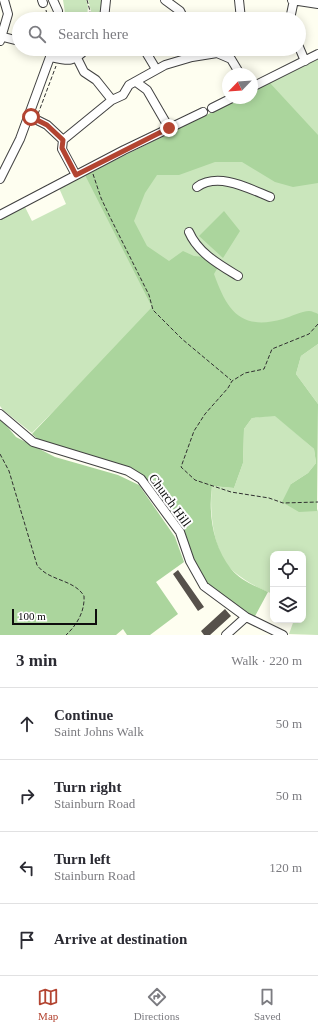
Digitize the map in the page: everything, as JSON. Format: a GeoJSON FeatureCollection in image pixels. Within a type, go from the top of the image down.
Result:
{"type":"FeatureCollection","features":[{"type":"Feature","properties":{"kind":"street"},"geometry":{"type":"LineString","coordinates":[[4,0],[8,14],[0,38],[12,40]]}},
{"type":"Feature","properties":{"kind":"street"},"geometry":{"type":"LineString","coordinates":[[53,0],[58,12]]}},
{"type":"Feature","properties":{"kind":"street"},"geometry":{"type":"LineString","coordinates":[[105,12],[106,0]]}},
{"type":"Feature","properties":{"kind":"street"},"geometry":{"type":"LineString","coordinates":[[166,0],[180,12]]}},
{"type":"Feature","properties":{"kind":"street"},"geometry":{"type":"LineString","coordinates":[[238,0],[240,12]]}},
{"type":"Feature","properties":{"kind":"street"},"geometry":{"type":"LineString","coordinates":[[291,12],[293,0],[318,4]]}},
{"type":"Feature","properties":{"kind":"street"},"geometry":{"type":"LineString","coordinates":[[258,84],[318,54]]}},
{"type":"Feature","properties":{"kind":"street"},"geometry":{"type":"LineString","coordinates":[[0,179],[32,118],[55,59],[54,56]]}},
{"type":"Feature","properties":{"kind":"street"},"geometry":{"type":"LineString","coordinates":[[150,56],[156,69]]}},
{"type":"Feature","properties":{"kind":"street"},"geometry":{"type":"LineString","coordinates":[[76,175],[62,148],[63,140],[112,100],[123,96],[126,88],[156,69],[184,56]]}},
{"type":"Feature","properties":{"kind":"street"},"geometry":{"type":"LineString","coordinates":[[231,56],[237,68]]}},
{"type":"Feature","properties":{"kind":"street"},"geometry":{"type":"LineString","coordinates":[[303,56],[305,61]]}},
{"type":"Feature","properties":{"kind":"street"},"geometry":{"type":"LineString","coordinates":[[55,59],[68,61],[77,58],[84,72],[96,80],[112,100]]}},
{"type":"Feature","properties":{"kind":"street"},"geometry":{"type":"LineString","coordinates":[[136,82],[147,90],[169,128]]}},
{"type":"Feature","properties":{"kind":"street"},"geometry":{"type":"LineString","coordinates":[[212,108],[222,103]]}},
{"type":"Feature","properties":{"kind":"street"},"geometry":{"type":"LineString","coordinates":[[0,215],[91,167],[203,112]]}},
{"type":"Feature","properties":{"kind":"street"},"geometry":{"type":"LineString","coordinates":[[32,118],[47,125],[63,140]]}},
{"type":"Feature","properties":{"kind":"street"},"geometry":{"type":"LineString","coordinates":[[197,187],[208,181],[238,184],[270,197]]}},
{"type":"Feature","properties":{"kind":"street"},"geometry":{"type":"LineString","coordinates":[[190,232],[192,240],[203,251],[238,276]]}},
{"type":"Feature","properties":{"kind":"street","name":"Church Hill"},"geometry":{"type":"LineString","coordinates":[[0,414],[33,442],[128,471],[141,479],[180,532],[190,561],[204,586],[246,617],[283,635]]}},
{"type":"Feature","properties":{"kind":"street"},"geometry":{"type":"LineString","coordinates":[[226,635],[246,617]]}},
{"type":"Feature","properties":{"kind":"path"},"geometry":{"type":"LineString","coordinates":[[87,0],[90,12]]}},
{"type":"Feature","properties":{"kind":"path"},"geometry":{"type":"LineString","coordinates":[[42,1],[46,12]]}},
{"type":"Feature","properties":{"kind":"path"},"geometry":{"type":"LineString","coordinates":[[32,118],[55,59]]}},
{"type":"Feature","properties":{"kind":"path"},"geometry":{"type":"LineString","coordinates":[[91,167],[101,198],[149,295],[153,310],[182,339],[232,381]]}},
{"type":"Feature","properties":{"kind":"path"},"geometry":{"type":"LineString","coordinates":[[318,324],[309,334],[272,349],[264,369],[245,373],[232,381],[194,431],[181,466],[195,480],[231,492],[269,498],[283,503],[318,502]]}},
{"type":"Feature","properties":{"kind":"path"},"geometry":{"type":"LineString","coordinates":[[0,454],[9,472],[40,569],[72,586],[84,596],[85,602],[81,615],[75,626],[66,635]]}},
{"type":"Feature","properties":{"kind":"green space"},"geometry":{"type":"Polygon","coordinates":[[[63,0],[86,0],[88,5],[88,12],[65,12],[63,0]]]}},
{"type":"Feature","properties":{"kind":"green space"},"geometry":{"type":"Polygon","coordinates":[[[88,0],[102,0],[101,12],[91,11],[88,0]]]}},
{"type":"Feature","properties":{"kind":"green space"},"geometry":{"type":"Polygon","coordinates":[[[318,59],[318,314],[88,376],[32,433],[0,406],[0,220],[25,207],[32,221],[66,204],[59,188],[229,104],[258,104],[258,89],[318,59]]]}},
{"type":"Feature","properties":{"kind":"green space"},"geometry":{"type":"Polygon","coordinates":[[[270,83],[318,135],[318,183],[293,187],[275,182],[242,162],[215,162],[179,175],[157,175],[145,193],[134,221],[147,246],[169,261],[183,251],[194,256],[205,257],[218,267],[214,274],[224,298],[237,314],[246,320],[268,322],[283,319],[306,311],[311,311],[318,314],[318,344],[301,356],[296,374],[318,404],[317,511],[299,512],[282,502],[291,484],[308,473],[316,463],[314,449],[275,416],[252,418],[244,429],[243,463],[234,488],[212,486],[211,508],[213,529],[225,560],[231,569],[239,576],[268,592],[254,618],[207,584],[192,559],[178,526],[147,481],[136,471],[39,440],[32,434],[152,307],[85,175],[229,104],[258,104],[258,89],[270,83]]]}},
{"type":"Feature","properties":{"kind":"green space"},"geometry":{"type":"Polygon","coordinates":[[[224,211],[240,231],[223,258],[199,236],[224,211]]]}},
{"type":"Feature","properties":{"kind":"green space"},"geometry":{"type":"Polygon","coordinates":[[[318,344],[318,404],[296,374],[301,356],[318,344]]]}},
{"type":"Feature","properties":{"kind":"green space"},"geometry":{"type":"Polygon","coordinates":[[[275,415],[314,449],[316,463],[308,473],[291,484],[317,511],[318,509],[318,635],[289,634],[293,623],[306,623],[306,551],[270,551],[270,593],[252,584],[233,571],[226,563],[217,543],[212,519],[212,486],[234,488],[243,463],[244,429],[252,418],[275,415]]]}},
{"type":"Feature","properties":{"kind":"green space"},"geometry":{"type":"Polygon","coordinates":[[[0,418],[16,437],[55,457],[118,475],[139,485],[175,537],[184,562],[156,582],[178,614],[150,635],[127,635],[123,629],[116,635],[0,635],[0,418]]]}},
{"type":"Feature","properties":{"kind":"building"},"geometry":{"type":"Polygon","coordinates":[[[178,570],[204,607],[198,611],[173,574],[178,570]]]}},
{"type":"Feature","properties":{"kind":"building"},"geometry":{"type":"Polygon","coordinates":[[[225,609],[231,616],[210,635],[204,635],[201,631],[225,609]]]}},
{"type":"Feature","properties":{"kind":"route"},"geometry":{"type":"LineString","coordinates":[[31,117],[47,125],[63,140],[62,148],[76,175],[169,128]]}}]}
